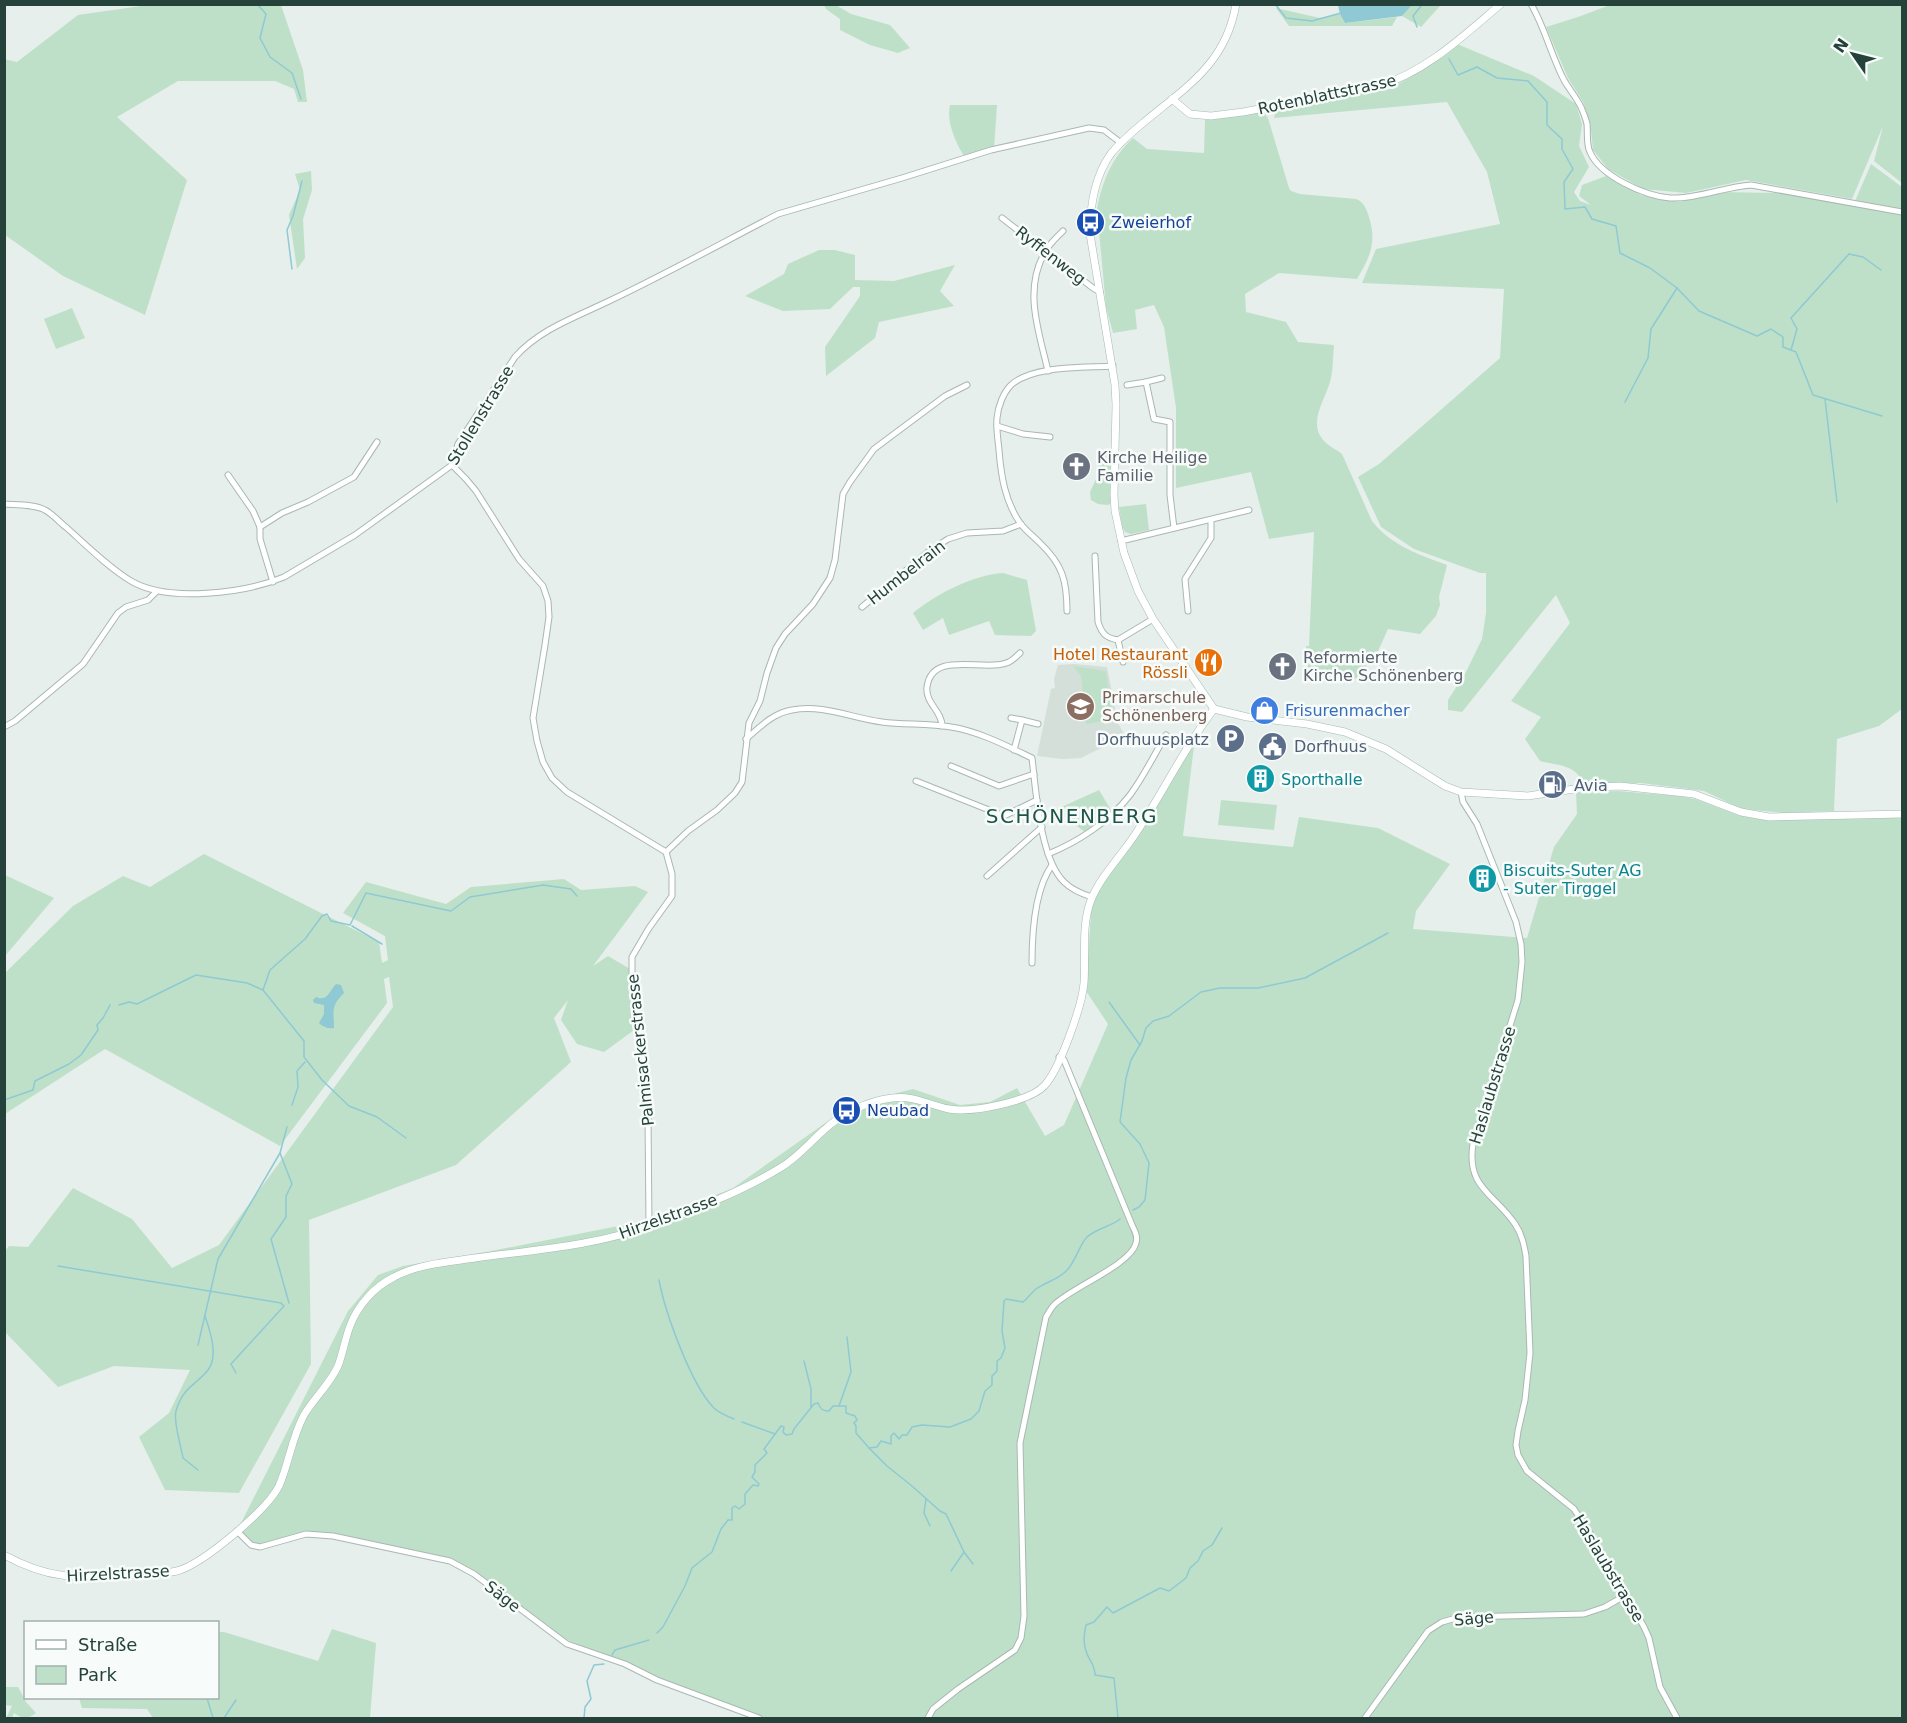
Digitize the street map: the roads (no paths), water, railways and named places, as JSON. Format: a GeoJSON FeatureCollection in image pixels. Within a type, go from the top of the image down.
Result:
{"type":"FeatureCollection","features":[{"type":"Feature","properties":{"kind":"street"},"geometry":{"type":"LineString","coordinates":[[1236,4],[1230,30],[1217,56],[1202,73],[1121,142],[1106,162],[1090,207],[1090,234],[1113,366],[1116,405],[1114,495],[1121,541],[1130,573],[1153,619],[1214,709],[1247,717],[1307,724],[1345,732],[1386,750],[1445,786],[1461,792],[1528,796],[1600,786],[1677,791],[1701,796],[1741,812],[1769,817],[1902,814]]}},
{"type":"Feature","properties":{"kind":"street","name":"Rotenblattstrasse"},"geometry":{"type":"LineString","coordinates":[[1172,99],[1190,114],[1210,116],[1243,112],[1379,86],[1398,80],[1419,69],[1501,4]]}},
{"type":"Feature","properties":{"kind":"street"},"geometry":{"type":"LineString","coordinates":[[1531,4],[1564,80],[1581,106],[1587,124],[1589,151],[1605,172],[1633,188],[1671,198],[1751,185],[1902,212]]}},
{"type":"Feature","properties":{"kind":"street","name":"Stollenstrasse"},"geometry":{"type":"LineString","coordinates":[[4,504],[24,505],[45,510],[130,580],[157,591],[187,594],[273,582],[355,535],[452,465],[458,444],[515,357],[525,346],[573,316],[610,301],[778,214],[807,204],[902,178],[991,150],[1089,128],[1104,130],[1121,142]]}},
{"type":"Feature","properties":{"kind":"street","name":"Ryffenweg"},"geometry":{"type":"LineString","coordinates":[[1002,218],[1100,292]]}},
{"type":"Feature","properties":{"kind":"street"},"geometry":{"type":"LineString","coordinates":[[1048,371],[1034,310],[1033,285],[1037,267],[1046,250],[1063,231]]}},
{"type":"Feature","properties":{"kind":"street"},"geometry":{"type":"LineString","coordinates":[[1067,611],[1067,591],[1062,570],[1054,557],[1021,524],[1008,501],[1001,477],[997,419],[1002,401],[1011,386],[1029,375],[1048,371],[1113,366]]}},
{"type":"Feature","properties":{"kind":"street"},"geometry":{"type":"LineString","coordinates":[[1127,385],[1162,378]]}},
{"type":"Feature","properties":{"kind":"street"},"geometry":{"type":"LineString","coordinates":[[1146,381],[1154,419],[1170,422],[1170,495],[1174,528]]}},
{"type":"Feature","properties":{"kind":"street"},"geometry":{"type":"LineString","coordinates":[[452,465],[476,491],[519,560],[543,586],[548,601],[548,627],[532,718],[543,762],[552,778],[567,792],[666,852],[688,831],[717,810],[735,793],[742,782],[749,723],[760,700],[776,648],[785,634],[813,604],[830,578],[835,560],[843,494],[850,482],[874,449],[945,396],[967,385]]}},
{"type":"Feature","properties":{"kind":"street"},"geometry":{"type":"LineString","coordinates":[[998,426],[1023,434],[1050,437]]}},
{"type":"Feature","properties":{"kind":"street"},"geometry":{"type":"LineString","coordinates":[[260,527],[282,513],[354,477],[377,442]]}},
{"type":"Feature","properties":{"kind":"street"},"geometry":{"type":"LineString","coordinates":[[228,475],[253,511],[260,527],[260,539],[273,582]]}},
{"type":"Feature","properties":{"kind":"street"},"geometry":{"type":"LineString","coordinates":[[1121,541],[1249,510]]}},
{"type":"Feature","properties":{"kind":"street"},"geometry":{"type":"LineString","coordinates":[[1188,611],[1185,579],[1211,538],[1211,520]]}},
{"type":"Feature","properties":{"kind":"street","name":"Humbelrain"},"geometry":{"type":"LineString","coordinates":[[862,607],[928,552],[948,539],[967,533],[1003,531],[1021,524]]}},
{"type":"Feature","properties":{"kind":"street"},"geometry":{"type":"LineString","coordinates":[[1095,556],[1098,622],[1101,632],[1109,638],[1118,640],[1153,619]]}},
{"type":"Feature","properties":{"kind":"street"},"geometry":{"type":"LineString","coordinates":[[4,727],[15,721],[83,664],[118,613],[126,607],[148,600],[157,591]]}},
{"type":"Feature","properties":{"kind":"street"},"geometry":{"type":"LineString","coordinates":[[1118,640],[1123,662]]}},
{"type":"Feature","properties":{"kind":"street"},"geometry":{"type":"LineString","coordinates":[[942,726],[942,721],[927,698],[930,677],[937,669],[946,665],[973,666],[1008,662],[1020,653]]}},
{"type":"Feature","properties":{"kind":"street"},"geometry":{"type":"LineString","coordinates":[[746,739],[772,716],[789,710],[807,708],[855,715],[880,722],[961,729],[1032,758],[1042,827],[1052,865],[1063,882],[1072,889],[1092,897]]}},
{"type":"Feature","properties":{"kind":"street","name":"Hirzelstrasse"},"geometry":{"type":"LineString","coordinates":[[4,1555],[43,1572],[67,1577],[170,1572],[192,1564],[262,1511],[274,1495],[304,1414],[337,1368],[355,1315],[381,1284],[407,1271],[427,1265],[607,1238],[649,1226],[732,1193],[765,1177],[792,1161],[828,1126],[847,1114],[874,1102],[898,1097],[918,1099],[956,1110],[973,1109],[998,1105],[1027,1096],[1041,1088],[1059,1057],[1081,1005],[1084,989],[1085,927],[1092,897],[1136,834],[1214,709]]}},
{"type":"Feature","properties":{"kind":"street"},"geometry":{"type":"LineString","coordinates":[[1011,717],[1038,723]]}},
{"type":"Feature","properties":{"kind":"street"},"geometry":{"type":"LineString","coordinates":[[1014,750],[1022,720]]}},
{"type":"Feature","properties":{"kind":"street"},"geometry":{"type":"LineString","coordinates":[[1048,854],[1078,839],[1116,810],[1130,795],[1166,735]]}},
{"type":"Feature","properties":{"kind":"street"},"geometry":{"type":"LineString","coordinates":[[951,766],[999,786],[1034,774]]}},
{"type":"Feature","properties":{"kind":"street"},"geometry":{"type":"LineString","coordinates":[[916,781],[1004,816],[1037,800]]}},
{"type":"Feature","properties":{"kind":"street","name":"Haslaubstrasse"},"geometry":{"type":"LineString","coordinates":[[1461,792],[1463,802],[1477,824],[1516,922],[1521,944],[1522,971],[1518,1000],[1473,1144],[1471,1157],[1472,1169],[1477,1180],[1517,1227],[1526,1256],[1530,1353],[1525,1400],[1516,1444],[1518,1455],[1527,1471],[1574,1509],[1626,1595],[1649,1638],[1660,1687],[1677,1719]]}},
{"type":"Feature","properties":{"kind":"street"},"geometry":{"type":"LineString","coordinates":[[987,876],[1042,827]]}},
{"type":"Feature","properties":{"kind":"street","name":"Palmisackerstrasse"},"geometry":{"type":"LineString","coordinates":[[649,1226],[648,1116],[632,957],[649,927],[672,896],[672,874],[666,852]]}},
{"type":"Feature","properties":{"kind":"street"},"geometry":{"type":"LineString","coordinates":[[1032,963],[1036,913],[1045,875],[1052,865]]}},
{"type":"Feature","properties":{"kind":"street"},"geometry":{"type":"LineString","coordinates":[[928,1719],[933,1709],[958,1689],[1015,1650],[1022,1638],[1024,1616],[1020,1443],[1046,1317],[1054,1305],[1116,1264],[1136,1245],[1137,1236],[1064,1060],[1059,1057]]}},
{"type":"Feature","properties":{"kind":"street","name":"Säge"},"geometry":{"type":"LineString","coordinates":[[237,1531],[251,1545],[260,1547],[306,1534],[333,1536],[450,1561],[474,1574],[567,1644],[625,1664],[657,1680],[759,1719]]}},
{"type":"Feature","properties":{"kind":"street","name":"Säge"},"geometry":{"type":"LineString","coordinates":[[1365,1719],[1428,1630],[1442,1622],[1460,1617],[1584,1614],[1605,1607],[1626,1595]]}},
{"type":"Feature","properties":{"kind":"water"},"geometry":{"type":"Polygon","coordinates":[[[1338,4],[1412,5],[1402,16],[1345,23],[1338,4]]]}},
{"type":"Feature","properties":{"kind":"water"},"geometry":{"type":"Polygon","coordinates":[[[336,984],[341,985],[344,993],[333,1013],[334,1028],[328,1028],[319,1023],[324,1014],[324,1005],[314,1003],[313,1000],[316,997],[326,997],[336,984]]]}},
{"type":"Feature","properties":{"kind":"waterway"},"geometry":{"type":"LineString","coordinates":[[257,4],[266,14],[260,38],[270,57],[292,73],[301,99]]}},
{"type":"Feature","properties":{"kind":"waterway"},"geometry":{"type":"LineString","coordinates":[[1275,4],[1286,18],[1312,21],[1341,13]]}},
{"type":"Feature","properties":{"kind":"waterway"},"geometry":{"type":"LineString","coordinates":[[1417,27],[1413,16],[1421,6],[1420,4]]}},
{"type":"Feature","properties":{"kind":"waterway"},"geometry":{"type":"LineString","coordinates":[[1449,59],[1458,75],[1477,67],[1497,78],[1528,81],[1547,102],[1547,125],[1562,139],[1562,149],[1573,169],[1564,182],[1565,209],[1585,207],[1592,219],[1616,226],[1620,253],[1650,268],[1677,288],[1699,311],[1757,336],[1771,329],[1783,337],[1783,347],[1796,352],[1813,395],[1882,416]]}},
{"type":"Feature","properties":{"kind":"waterway"},"geometry":{"type":"LineString","coordinates":[[292,269],[287,230],[302,181]]}},
{"type":"Feature","properties":{"kind":"waterway"},"geometry":{"type":"LineString","coordinates":[[1791,350],[1797,329],[1791,318],[1849,254],[1863,257],[1881,270]]}},
{"type":"Feature","properties":{"kind":"waterway"},"geometry":{"type":"LineString","coordinates":[[1625,402],[1648,358],[1651,329],[1677,288]]}},
{"type":"Feature","properties":{"kind":"waterway"},"geometry":{"type":"LineString","coordinates":[[1825,399],[1837,502]]}},
{"type":"Feature","properties":{"kind":"waterway"},"geometry":{"type":"LineString","coordinates":[[263,990],[270,970],[305,939],[322,916],[327,914],[331,921],[350,925],[366,893],[451,911],[470,897],[543,885],[571,889],[577,896]]}},
{"type":"Feature","properties":{"kind":"waterway"},"geometry":{"type":"LineString","coordinates":[[352,926],[382,944]]}},
{"type":"Feature","properties":{"kind":"waterway"},"geometry":{"type":"LineString","coordinates":[[1133,1210],[1145,1200],[1149,1163],[1140,1144],[1120,1122],[1126,1078],[1131,1060],[1142,1041],[1146,1028],[1153,1021],[1169,1016],[1201,992],[1220,988],[1258,988],[1305,978],[1388,933]]}},
{"type":"Feature","properties":{"kind":"waterway"},"geometry":{"type":"LineString","coordinates":[[119,1005],[129,1002],[137,1004],[196,975],[247,983],[263,990],[304,1041],[304,1057],[322,1080],[349,1106],[377,1117],[406,1138]]}},
{"type":"Feature","properties":{"kind":"waterway"},"geometry":{"type":"LineString","coordinates":[[1109,1002],[1140,1045]]}},
{"type":"Feature","properties":{"kind":"waterway"},"geometry":{"type":"LineString","coordinates":[[4,1100],[33,1090],[35,1081],[69,1064],[81,1055],[98,1030],[97,1025],[110,1005]]}},
{"type":"Feature","properties":{"kind":"waterway"},"geometry":{"type":"LineString","coordinates":[[292,1105],[298,1087],[297,1071],[305,1062]]}},
{"type":"Feature","properties":{"kind":"waterway"},"geometry":{"type":"LineString","coordinates":[[198,1345],[218,1259],[280,1153],[287,1127]]}},
{"type":"Feature","properties":{"kind":"waterway"},"geometry":{"type":"LineString","coordinates":[[280,1153],[292,1184],[286,1196],[286,1217],[271,1239],[289,1303]]}},
{"type":"Feature","properties":{"kind":"waterway"},"geometry":{"type":"LineString","coordinates":[[657,1633],[663,1627],[692,1568],[712,1552],[721,1529],[728,1520],[732,1520],[732,1508],[735,1506],[739,1509],[745,1504],[745,1494],[753,1485],[758,1486],[759,1484],[752,1477],[755,1465],[767,1453],[764,1449],[781,1426],[784,1427],[783,1432],[786,1435],[792,1434],[814,1404],[818,1403],[823,1410],[827,1411],[833,1406],[846,1406],[846,1413],[855,1416],[857,1420],[854,1423],[856,1433],[869,1448],[877,1447],[881,1441],[891,1444],[891,1436],[894,1433],[899,1439],[902,1435],[907,1435],[912,1427],[922,1425],[950,1427],[971,1419],[979,1411],[985,1391],[992,1385],[992,1376],[997,1371],[997,1361],[1001,1358],[1005,1348],[1002,1331],[1004,1301],[1006,1299],[1023,1302],[1036,1289],[1061,1276],[1071,1265],[1087,1237],[1120,1219]]}},
{"type":"Feature","properties":{"kind":"waterway"},"geometry":{"type":"LineString","coordinates":[[58,1266],[281,1303],[284,1306],[231,1364],[236,1373]]}},
{"type":"Feature","properties":{"kind":"waterway"},"geometry":{"type":"LineString","coordinates":[[659,1280],[673,1328],[697,1383],[714,1408],[734,1419]]}},
{"type":"Feature","properties":{"kind":"waterway"},"geometry":{"type":"LineString","coordinates":[[198,1470],[183,1458],[175,1415],[182,1397],[208,1370],[213,1358],[212,1343],[205,1316]]}},
{"type":"Feature","properties":{"kind":"waterway"},"geometry":{"type":"LineString","coordinates":[[839,1406],[851,1372],[847,1337]]}},
{"type":"Feature","properties":{"kind":"waterway"},"geometry":{"type":"LineString","coordinates":[[804,1361],[811,1389],[811,1407]]}},
{"type":"Feature","properties":{"kind":"waterway"},"geometry":{"type":"LineString","coordinates":[[742,1422],[775,1434]]}},
{"type":"Feature","properties":{"kind":"waterway"},"geometry":{"type":"LineString","coordinates":[[869,1448],[887,1466],[946,1514],[964,1552],[973,1564]]}},
{"type":"Feature","properties":{"kind":"waterway"},"geometry":{"type":"LineString","coordinates":[[926,1499],[924,1513],[930,1526]]}},
{"type":"Feature","properties":{"kind":"waterway"},"geometry":{"type":"LineString","coordinates":[[1118,1718],[1114,1678],[1095,1675],[1084,1645],[1086,1625],[1094,1622],[1107,1607],[1113,1613],[1160,1588],[1169,1591],[1186,1578],[1190,1568],[1198,1561],[1203,1551],[1212,1545],[1222,1528]]}},
{"type":"Feature","properties":{"kind":"waterway"},"geometry":{"type":"LineString","coordinates":[[951,1571],[964,1552]]}},
{"type":"Feature","properties":{"kind":"waterway"},"geometry":{"type":"LineString","coordinates":[[612,1655],[615,1650],[649,1640]]}},
{"type":"Feature","properties":{"kind":"waterway"},"geometry":{"type":"LineString","coordinates":[[584,1718],[585,1707],[591,1699],[587,1681],[594,1665],[604,1664]]}},
{"type":"Feature","properties":{"kind":"waterway"},"geometry":{"type":"LineString","coordinates":[[207,1699],[213,1718]]}},
{"type":"Feature","properties":{"kind":"waterway"},"geometry":{"type":"LineString","coordinates":[[224,1718],[236,1700]]}},
{"type":"Feature","properties":{"kind":"place","name":"Zweierhof"},"geometry":{"type":"Point","coordinates":[1090,222]}},
{"type":"Feature","properties":{"kind":"place","name":"Kirche Heilige Familie"},"geometry":{"type":"Point","coordinates":[1076,466]}},
{"type":"Feature","properties":{"kind":"place","name":"Hotel Restaurant Rössli"},"geometry":{"type":"Point","coordinates":[1209,663]}},
{"type":"Feature","properties":{"kind":"place","name":"Reformierte Kirche Schönenberg"},"geometry":{"type":"Point","coordinates":[1282,666]}},
{"type":"Feature","properties":{"kind":"place","name":"Primarschule Schönenberg"},"geometry":{"type":"Point","coordinates":[1081,706]}},
{"type":"Feature","properties":{"kind":"place","name":"Frisurenmacher"},"geometry":{"type":"Point","coordinates":[1264,710]}},
{"type":"Feature","properties":{"kind":"place","name":"Dorfhuusplatz"},"geometry":{"type":"Point","coordinates":[1230,739]}},
{"type":"Feature","properties":{"kind":"place","name":"Dorfhuus"},"geometry":{"type":"Point","coordinates":[1273,746]}},
{"type":"Feature","properties":{"kind":"place","name":"Sporthalle"},"geometry":{"type":"Point","coordinates":[1260,779]}},
{"type":"Feature","properties":{"kind":"place","name":"Avia"},"geometry":{"type":"Point","coordinates":[1553,785]}},
{"type":"Feature","properties":{"kind":"place","name":"Biscuits-Suter AG - Suter Tirggel"},"geometry":{"type":"Point","coordinates":[1482,879]}},
{"type":"Feature","properties":{"kind":"place","name":"Neubad"},"geometry":{"type":"Point","coordinates":[846,1110]}},
{"type":"Feature","properties":{"kind":"district","name":"SCHÖNENBERG"},"geometry":{"type":"Point","coordinates":[1072,816]}}]}
